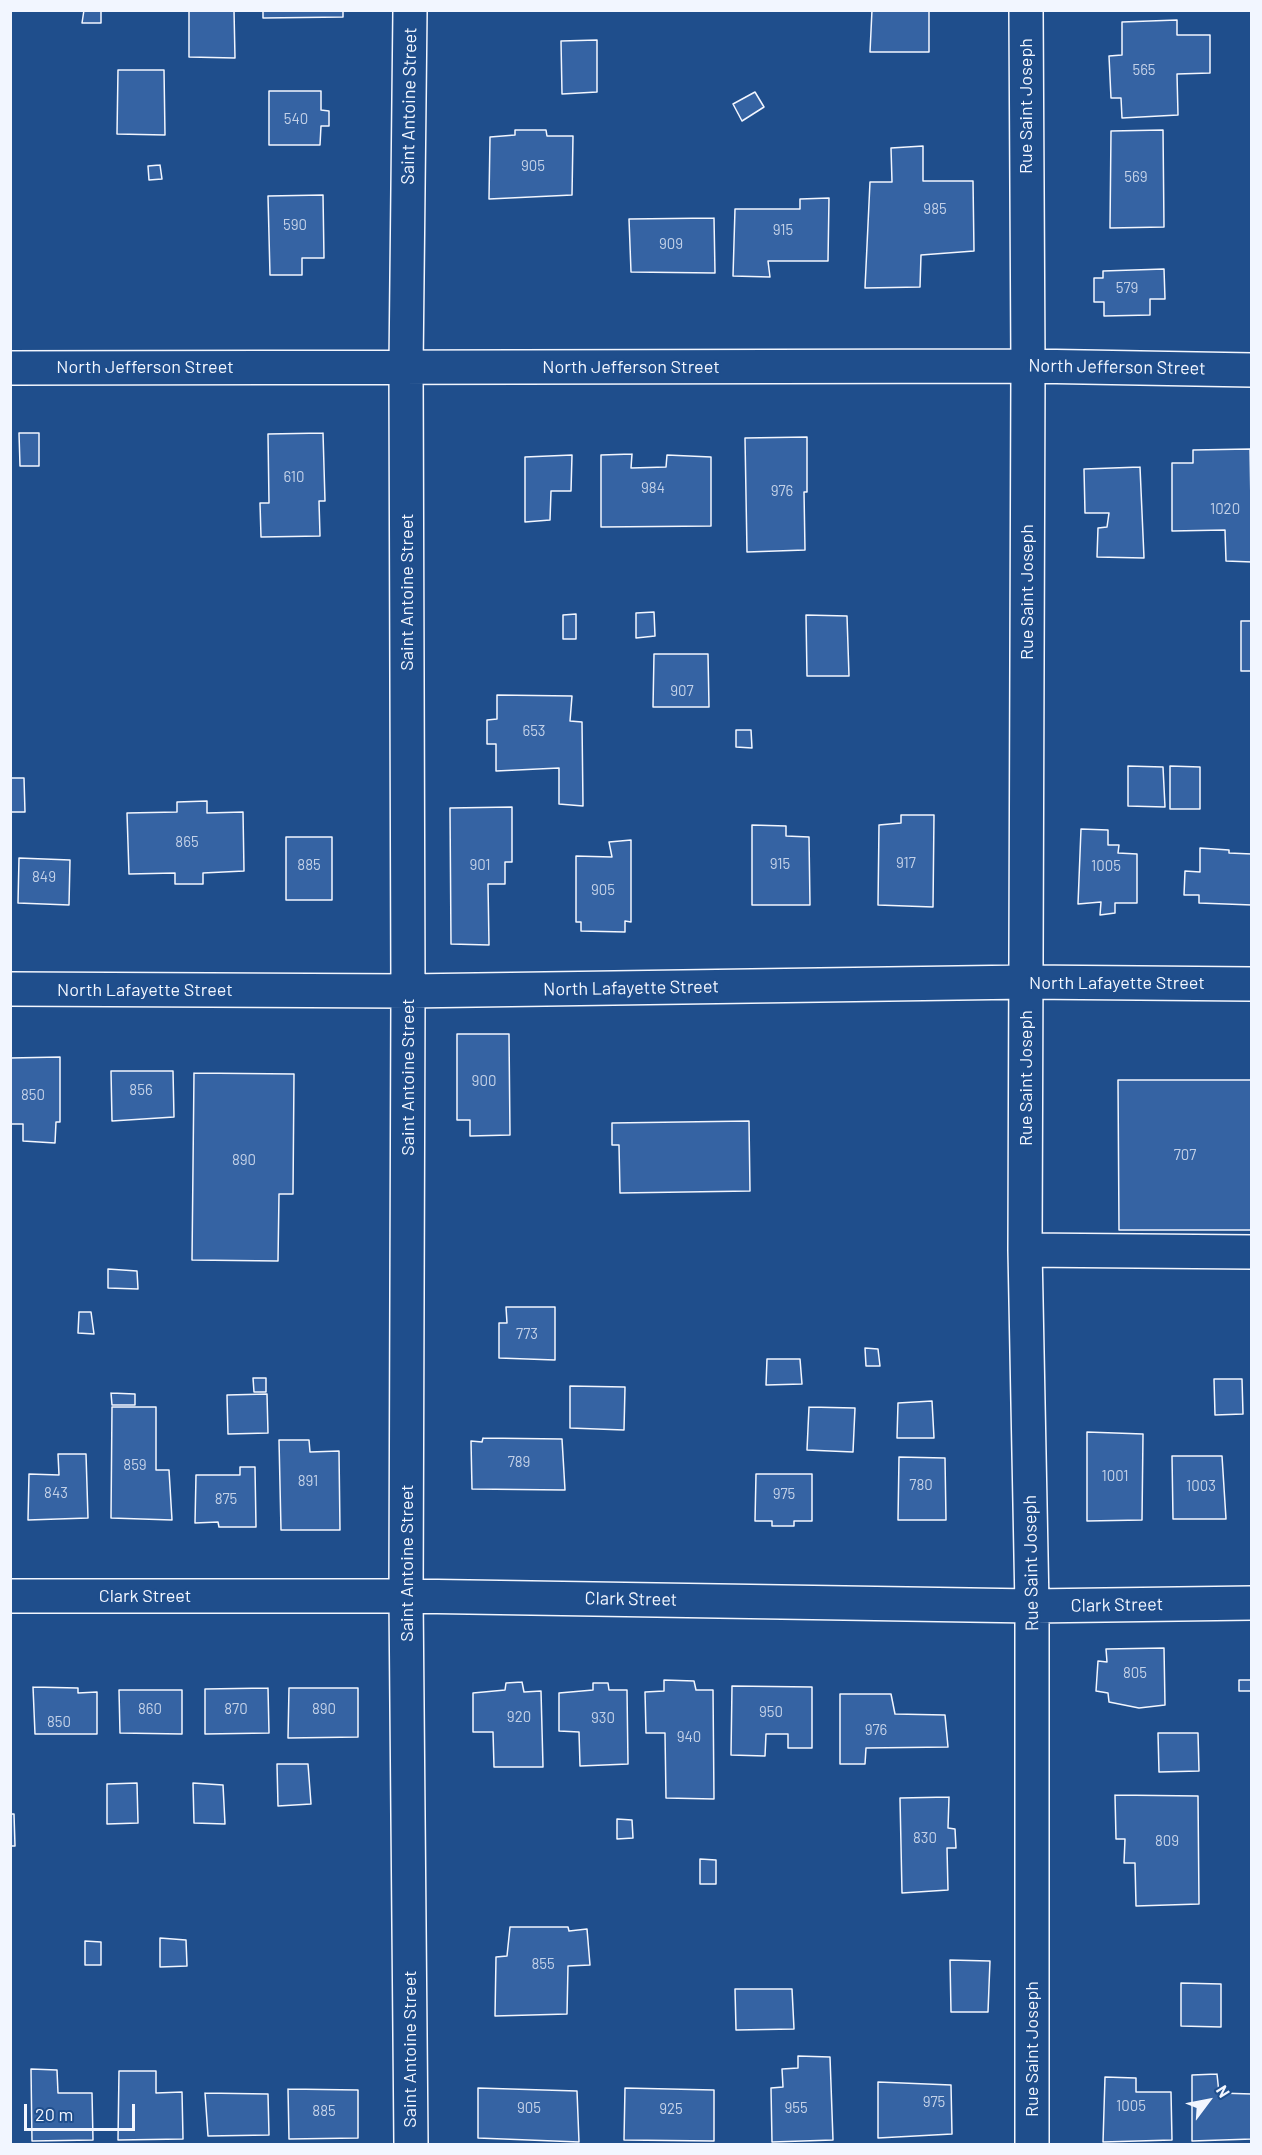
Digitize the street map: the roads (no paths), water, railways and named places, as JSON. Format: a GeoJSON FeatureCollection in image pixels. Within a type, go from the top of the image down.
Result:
{"type":"FeatureCollection","features":[{"type":"Feature","properties":{"kind":"street","name":"Saint Antoine Street"},"geometry":{"type":"LineString","coordinates":[[410,10],[406,367],[408,991],[406,1596],[411,2145]]}},
{"type":"Feature","properties":{"kind":"street","name":"Rue Saint Joseph"},"geometry":{"type":"LineString","coordinates":[[1026,10],[1028,366],[1025,1250],[1032,1605],[1032,2145]]}},
{"type":"Feature","properties":{"kind":"street","name":"North Jefferson Street"},"geometry":{"type":"LineString","coordinates":[[10,368],[1028,366],[1251,370]]}},
{"type":"Feature","properties":{"kind":"street","name":"North Lafayette Street"},"geometry":{"type":"LineString","coordinates":[[10,989],[408,991],[1026,982],[1251,984]]}},
{"type":"Feature","properties":{"kind":"street"},"geometry":{"type":"LineString","coordinates":[[1025,1250],[1251,1252]]}},
{"type":"Feature","properties":{"kind":"street","name":"Clark Street"},"geometry":{"type":"LineString","coordinates":[[10,1596],[406,1596],[1032,1605],[1251,1604]]}}]}
